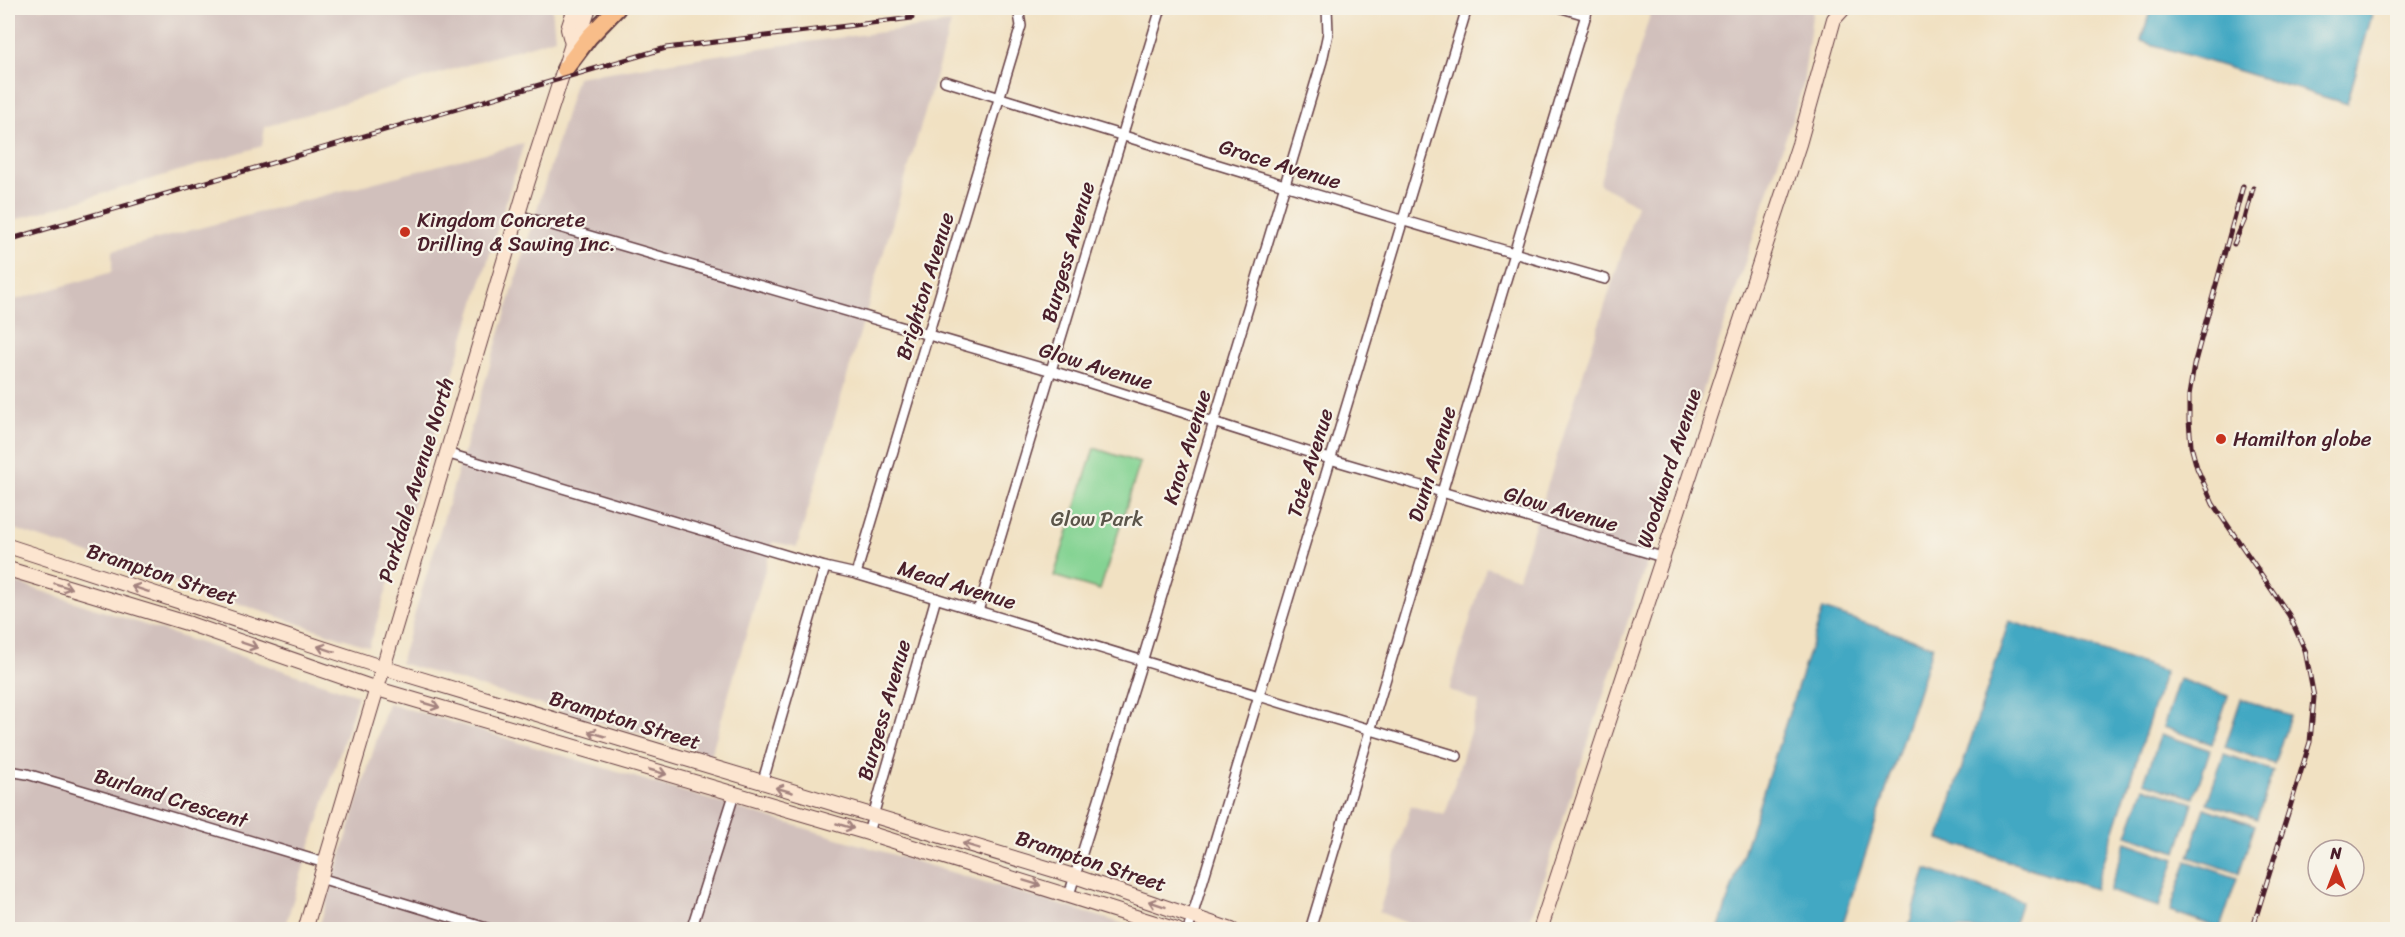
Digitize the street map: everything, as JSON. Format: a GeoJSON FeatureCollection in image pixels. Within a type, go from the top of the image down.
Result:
{"type":"FeatureCollection","features":[{"type":"Feature","properties":{"kind":"highway"},"geometry":{"type":"LineString","coordinates":[[565,69],[589,37],[617,8]]}},
{"type":"Feature","properties":{"kind":"street","name":"Parkdale Avenue North"},"geometry":{"type":"LineString","coordinates":[[305,930],[381,667],[518,215],[572,44],[581,32],[589,8]]}},
{"type":"Feature","properties":{"kind":"street","name":"Brighton Avenue"},"geometry":{"type":"LineString","coordinates":[[856,574],[1021,26],[1018,8]]}},
{"type":"Feature","properties":{"kind":"street","name":"Burgess Avenue"},"geometry":{"type":"LineString","coordinates":[[978,611],[1161,8]]}},
{"type":"Feature","properties":{"kind":"street","name":"Knox Avenue"},"geometry":{"type":"LineString","coordinates":[[1069,895],[1077,878],[1322,61],[1328,33],[1327,8]]}},
{"type":"Feature","properties":{"kind":"street","name":"Tate Avenue"},"geometry":{"type":"LineString","coordinates":[[1191,923],[1467,8]]}},
{"type":"Feature","properties":{"kind":"street"},"geometry":{"type":"LineString","coordinates":[[1562,8],[1587,11]]}},
{"type":"Feature","properties":{"kind":"street","name":"Woodward Avenue"},"geometry":{"type":"LineString","coordinates":[[1540,930],[1799,144],[1833,13],[1844,8]]}},
{"type":"Feature","properties":{"kind":"street","name":"Dunn Avenue"},"geometry":{"type":"LineString","coordinates":[[1310,930],[1587,11]]}},
{"type":"Feature","properties":{"kind":"street","name":"Parkdale Avenue North"},"geometry":{"type":"LineString","coordinates":[[571,12],[568,29],[572,44]]}},
{"type":"Feature","properties":{"kind":"street","name":"Grace Avenue"},"geometry":{"type":"LineString","coordinates":[[945,81],[1285,183],[1402,222],[1605,279]]}},
{"type":"Feature","properties":{"kind":"street","name":"Glow Avenue"},"geometry":{"type":"LineString","coordinates":[[518,215],[1052,371],[1330,459],[1662,557]]}},
{"type":"Feature","properties":{"kind":"street","name":"Mead Avenue"},"geometry":{"type":"LineString","coordinates":[[446,453],[1457,756]]}},
{"type":"Feature","properties":{"kind":"street","name":"Brampton Street"},"geometry":{"type":"LineString","coordinates":[[8,546],[381,667],[1077,878],[1191,923],[1232,930]]}},
{"type":"Feature","properties":{"kind":"street"},"geometry":{"type":"LineString","coordinates":[[36,578],[43,557]]}},
{"type":"Feature","properties":{"kind":"street"},"geometry":{"type":"LineString","coordinates":[[762,784],[825,567]]}},
{"type":"Feature","properties":{"kind":"street","name":"Brampton Street"},"geometry":{"type":"LineString","coordinates":[[8,568],[190,624],[375,688],[734,795],[868,832],[1177,930]]}},
{"type":"Feature","properties":{"kind":"street","name":"Burgess Avenue"},"geometry":{"type":"LineString","coordinates":[[868,832],[936,598]]}},
{"type":"Feature","properties":{"kind":"street"},"geometry":{"type":"LineString","coordinates":[[190,624],[192,605]]}},
{"type":"Feature","properties":{"kind":"street","name":"Burland Crescent"},"geometry":{"type":"LineString","coordinates":[[8,775],[15,772],[27,774],[325,863]]}},
{"type":"Feature","properties":{"kind":"street"},"geometry":{"type":"LineString","coordinates":[[692,930],[734,795]]}},
{"type":"Feature","properties":{"kind":"street"},"geometry":{"type":"LineString","coordinates":[[320,878],[493,930]]}},
{"type":"Feature","properties":{"kind":"shaded area"},"geometry":{"type":"Polygon","coordinates":[[[8,8],[552,8],[555,38],[265,127],[262,146],[8,222],[8,8]]]}},
{"type":"Feature","properties":{"kind":"shaded area"},"geometry":{"type":"Polygon","coordinates":[[[1652,8],[1813,8],[1803,85],[1527,929],[1406,929],[1407,923],[1379,912],[1411,806],[1445,815],[1479,702],[1449,690],[1486,567],[1518,578],[1637,205],[1599,184],[1652,8]]]}},
{"type":"Feature","properties":{"kind":"shaded area"},"geometry":{"type":"Polygon","coordinates":[[[951,23],[797,547],[773,542],[711,755],[400,663],[577,77],[768,47],[951,23]]]}},
{"type":"Feature","properties":{"kind":"shaded area"},"geometry":{"type":"Polygon","coordinates":[[[524,143],[369,647],[8,527],[8,302],[112,272],[112,251],[524,143]]]}},
{"type":"Feature","properties":{"kind":"shaded area"},"geometry":{"type":"Polygon","coordinates":[[[8,580],[358,695],[284,929],[8,930],[8,580]]]}},
{"type":"Feature","properties":{"kind":"shaded area"},"geometry":{"type":"Polygon","coordinates":[[[388,703],[1141,929],[318,930],[388,703]]]}},
{"type":"Feature","properties":{"kind":"green space","name":"Glow Park"},"geometry":{"type":"Polygon","coordinates":[[[1094,448],[1140,463],[1100,590],[1054,576],[1094,448]]]}},
{"type":"Feature","properties":{"kind":"water"},"geometry":{"type":"Polygon","coordinates":[[[2151,8],[2374,8],[2347,104],[2141,41],[2151,8]]]}},
{"type":"Feature","properties":{"kind":"water"},"geometry":{"type":"Polygon","coordinates":[[[1823,609],[1933,646],[1841,929],[1728,929],[1719,927],[1823,609]]]}},
{"type":"Feature","properties":{"kind":"water"},"geometry":{"type":"Polygon","coordinates":[[[2009,621],[2165,671],[2095,889],[1939,839],[2009,621]]]}},
{"type":"Feature","properties":{"kind":"water"},"geometry":{"type":"Polygon","coordinates":[[[2179,679],[2228,696],[2212,744],[2163,727],[2179,679]]]}},
{"type":"Feature","properties":{"kind":"water"},"geometry":{"type":"Polygon","coordinates":[[[2241,699],[2290,716],[2274,764],[2225,747],[2241,699]]]}},
{"type":"Feature","properties":{"kind":"water"},"geometry":{"type":"Polygon","coordinates":[[[2161,734],[2210,750],[2194,798],[2144,782],[2161,734]]]}},
{"type":"Feature","properties":{"kind":"water"},"geometry":{"type":"Polygon","coordinates":[[[2224,754],[2273,771],[2257,819],[2207,803],[2224,754]]]}},
{"type":"Feature","properties":{"kind":"water"},"geometry":{"type":"Polygon","coordinates":[[[2144,787],[2193,803],[2177,852],[2127,835],[2144,787]]]}},
{"type":"Feature","properties":{"kind":"water"},"geometry":{"type":"Polygon","coordinates":[[[2205,808],[2255,825],[2239,873],[2189,857],[2205,808]]]}},
{"type":"Feature","properties":{"kind":"water"},"geometry":{"type":"Polygon","coordinates":[[[2126,842],[2175,859],[2159,907],[2109,891],[2126,842]]]}},
{"type":"Feature","properties":{"kind":"water"},"geometry":{"type":"Polygon","coordinates":[[[2187,861],[2237,878],[2220,928],[2170,911],[2187,861]]]}},
{"type":"Feature","properties":{"kind":"water"},"geometry":{"type":"Polygon","coordinates":[[[1926,869],[2022,901],[2013,929],[1908,929],[1926,869]]]}},
{"type":"Feature","properties":{"kind":"railway"},"geometry":{"type":"LineString","coordinates":[[8,240],[666,48],[912,18]]}},
{"type":"Feature","properties":{"kind":"railway"},"geometry":{"type":"LineString","coordinates":[[2243,186],[2194,365],[2189,395],[2191,446],[2197,468],[2213,504],[2289,615],[2305,650],[2314,697],[2310,742],[2252,930]]}},
{"type":"Feature","properties":{"kind":"railway"},"geometry":{"type":"LineString","coordinates":[[2234,244],[2245,219],[2253,188]]}},
{"type":"Feature","properties":{"kind":"place","name":"Kingdom Concrete Drilling & Sawing Inc."},"geometry":{"type":"Point","coordinates":[405,232]}},
{"type":"Feature","properties":{"kind":"place","name":"Hamilton globe"},"geometry":{"type":"Point","coordinates":[2221,439]}}]}
